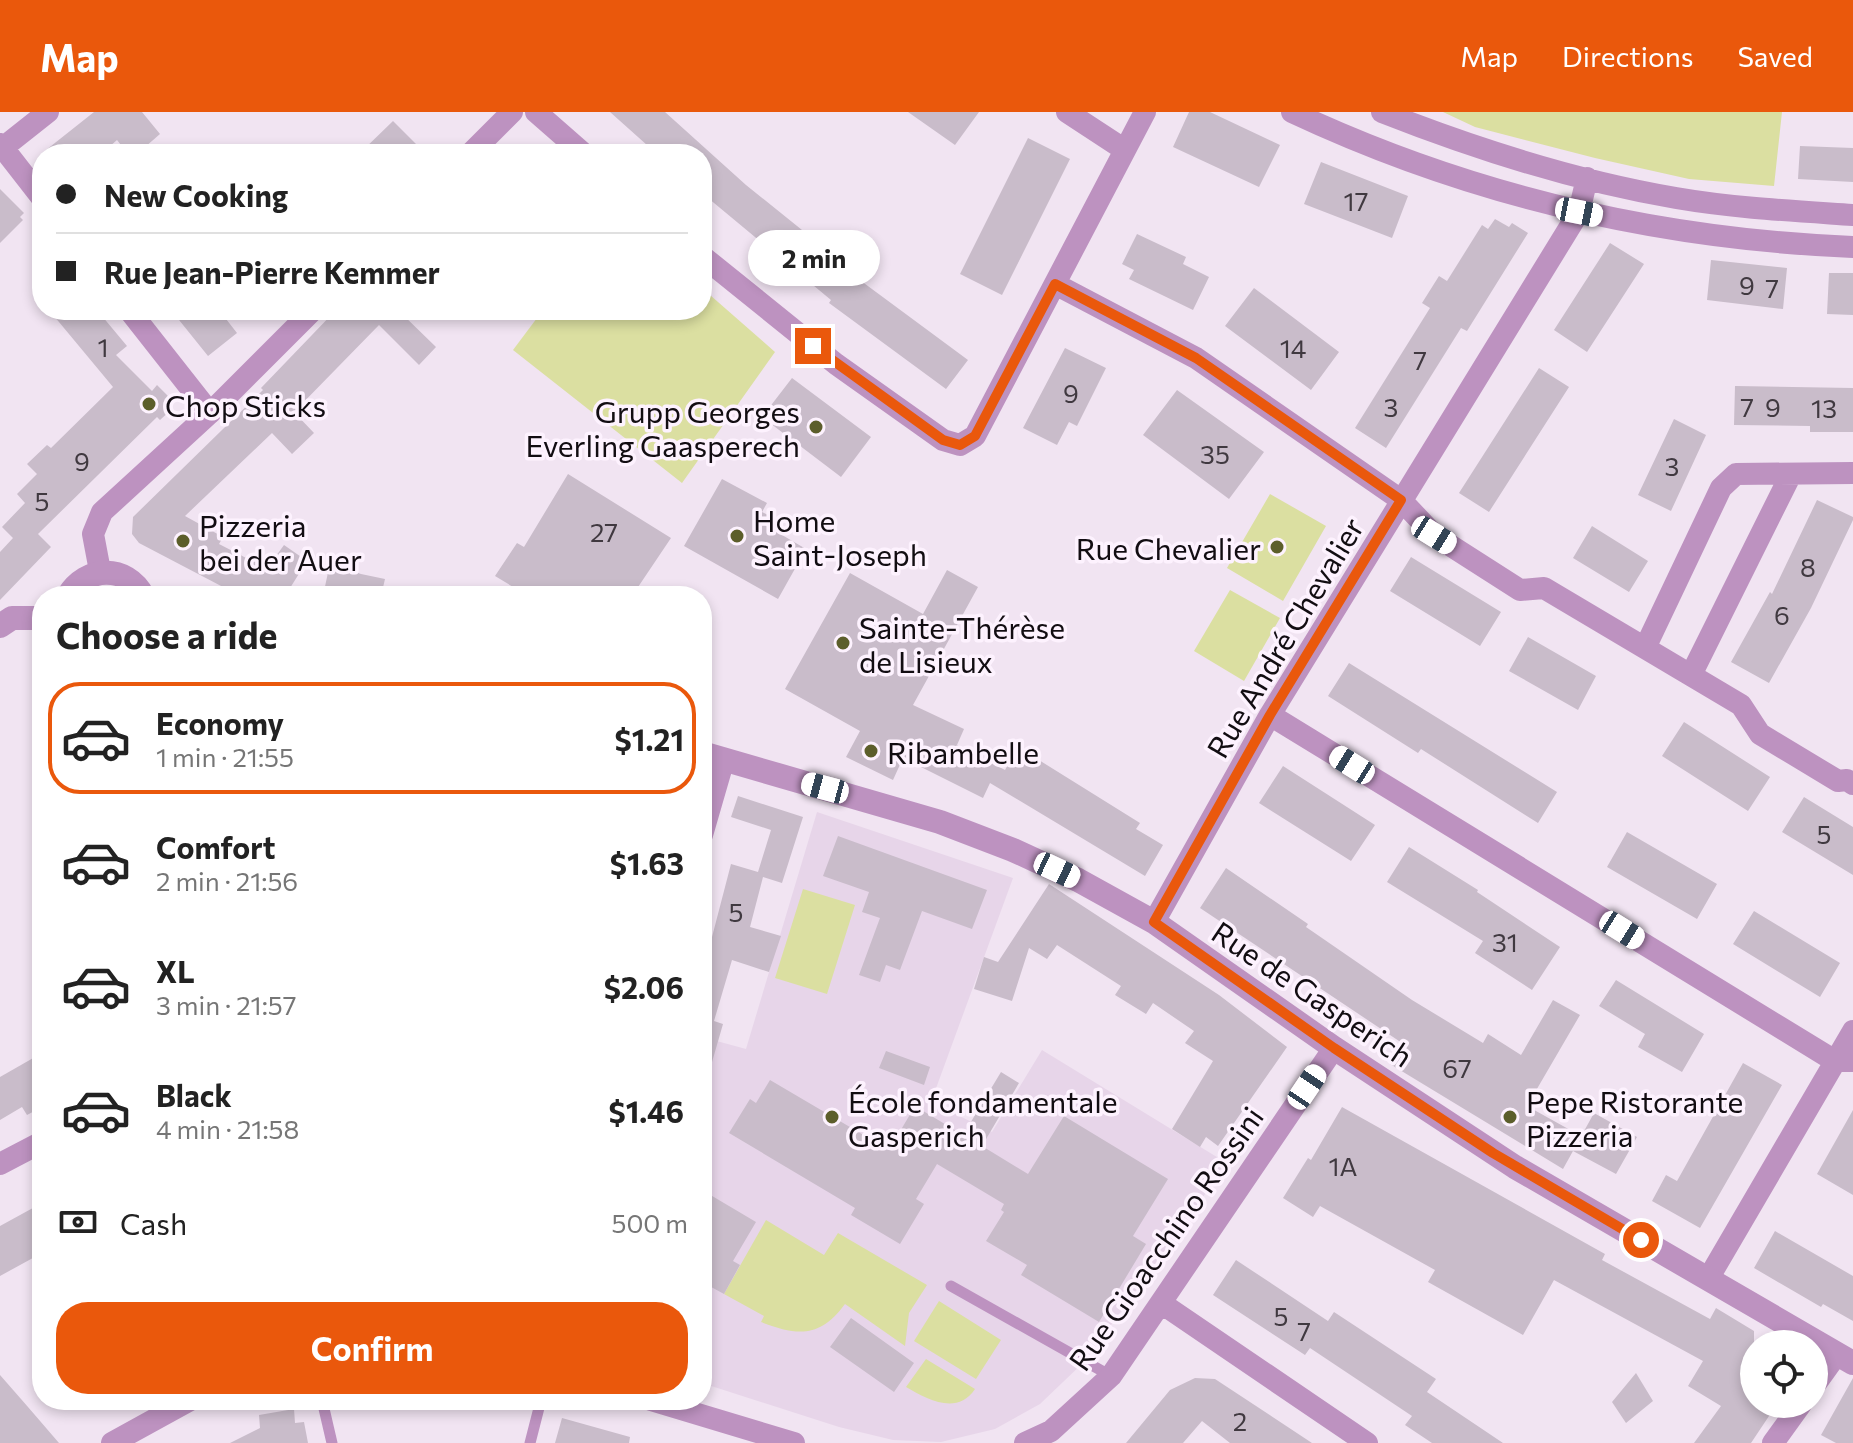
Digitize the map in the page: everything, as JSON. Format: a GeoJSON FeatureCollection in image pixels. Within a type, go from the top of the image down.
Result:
{"type":"FeatureCollection","features":[{"type":"Feature","properties":{"kind":"street"},"geometry":{"type":"LineString","coordinates":[[32,186],[1,147],[48,112]]}},
{"type":"Feature","properties":{"kind":"street"},"geometry":{"type":"LineString","coordinates":[[480,144],[512,112]]}},
{"type":"Feature","properties":{"kind":"street"},"geometry":{"type":"LineString","coordinates":[[536,112],[573,144]]}},
{"type":"Feature","properties":{"kind":"street"},"geometry":{"type":"LineString","coordinates":[[1067,112],[1125,150]]}},
{"type":"Feature","properties":{"kind":"street"},"geometry":{"type":"LineString","coordinates":[[712,264],[836,364],[943,440],[960,445],[975,436],[1145,112]]}},
{"type":"Feature","properties":{"kind":"street"},"geometry":{"type":"LineString","coordinates":[[1292,112],[1322,118],[1453,176],[1579,212],[1694,234],[1774,244],[1853,247]]}},
{"type":"Feature","properties":{"kind":"street"},"geometry":{"type":"LineString","coordinates":[[1382,112],[1463,144],[1675,198],[1772,210],[1853,215]]}},
{"type":"Feature","properties":{"kind":"street","name":"Rue André Chevalier"},"geometry":{"type":"LineString","coordinates":[[1154,922],[1270,715],[1579,212],[1587,178]]}},
{"type":"Feature","properties":{"kind":"street"},"geometry":{"type":"LineString","coordinates":[[1055,284],[1196,358],[1401,500],[1434,535],[1520,590],[1544,588],[1741,705],[1760,734],[1838,781],[1847,780],[1853,784]]}},
{"type":"Feature","properties":{"kind":"street"},"geometry":{"type":"LineString","coordinates":[[137,320],[210,413]]}},
{"type":"Feature","properties":{"kind":"street"},"geometry":{"type":"LineString","coordinates":[[100,571],[93,534],[102,512],[210,413],[303,320]]}},
{"type":"Feature","properties":{"kind":"street"},"geometry":{"type":"LineString","coordinates":[[1645,648],[1721,488],[1736,474],[1853,473]]}},
{"type":"Feature","properties":{"kind":"street"},"geometry":{"type":"LineString","coordinates":[[1691,675],[1791,474]]}},
{"type":"Feature","properties":{"kind":"street"},"geometry":{"type":"LineString","coordinates":[[76,586],[100,571],[116,573],[135,586]]}},
{"type":"Feature","properties":{"kind":"street"},"geometry":{"type":"LineString","coordinates":[[0,626],[12,618],[32,618]]}},
{"type":"Feature","properties":{"kind":"street"},"geometry":{"type":"LineString","coordinates":[[1270,715],[1844,1061]]}},
{"type":"Feature","properties":{"kind":"street","name":"Rue de Gasperich"},"geometry":{"type":"LineString","coordinates":[[713,756],[940,822],[990,840],[1078,880],[1154,922],[1334,1048],[1515,1167],[1845,1358]]}},
{"type":"Feature","properties":{"kind":"street"},"geometry":{"type":"LineString","coordinates":[[1708,1279],[1844,1061],[1853,1031]]}},
{"type":"Feature","properties":{"kind":"street","name":"Rue Gioacchino Rossini"},"geometry":{"type":"LineString","coordinates":[[1025,1443],[1051,1431],[1111,1376],[1334,1048]]}},
{"type":"Feature","properties":{"kind":"street"},"geometry":{"type":"LineString","coordinates":[[0,1164],[32,1147]]}},
{"type":"Feature","properties":{"kind":"street"},"geometry":{"type":"LineString","coordinates":[[1161,1303],[1367,1443]]}},
{"type":"Feature","properties":{"kind":"street"},"geometry":{"type":"LineString","coordinates":[[1828,1373],[1845,1358]]}},
{"type":"Feature","properties":{"kind":"street"},"geometry":{"type":"LineString","coordinates":[[112,1443],[172,1410]]}},
{"type":"Feature","properties":{"kind":"street"},"geometry":{"type":"LineString","coordinates":[[684,1410],[794,1443]]}},
{"type":"Feature","properties":{"kind":"street"},"geometry":{"type":"LineString","coordinates":[[1773,1443],[1791,1418]]}},
{"type":"Feature","properties":{"kind":"lane"},"geometry":{"type":"LineString","coordinates":[[951,1286],[1111,1376]]}},
{"type":"Feature","properties":{"kind":"lane"},"geometry":{"type":"LineString","coordinates":[[324,1410],[332,1443]]}},
{"type":"Feature","properties":{"kind":"lane"},"geometry":{"type":"LineString","coordinates":[[530,1443],[538,1410]]}},
{"type":"Feature","properties":{"kind":"shaded area","name":"École fondamentale Gasperich"},"geometry":{"type":"Polygon","coordinates":[[[817,812],[1013,878],[931,1102],[992,1132],[1042,1050],[1225,1162],[1202,1199],[1085,1361],[1040,1404],[995,1429],[941,1442],[893,1440],[839,1427],[712,1386],[712,1040],[746,1049],[817,812]]]}},
{"type":"Feature","properties":{"kind":"green space"},"geometry":{"type":"Polygon","coordinates":[[[1443,112],[1782,112],[1774,186],[1689,179],[1595,158],[1475,127],[1443,112]]]}},
{"type":"Feature","properties":{"kind":"green space"},"geometry":{"type":"Polygon","coordinates":[[[712,297],[775,352],[682,483],[513,350],[536,320],[712,320],[712,297]]]}},
{"type":"Feature","properties":{"kind":"green space","name":"Rue Chevalier"},"geometry":{"type":"Polygon","coordinates":[[[1270,494],[1326,526],[1283,601],[1227,568],[1270,494]]]}},
{"type":"Feature","properties":{"kind":"green space","name":"Rue Chevalier"},"geometry":{"type":"Polygon","coordinates":[[[1230,590],[1280,618],[1244,681],[1194,651],[1230,590]]]}},
{"type":"Feature","properties":{"kind":"green space"},"geometry":{"type":"Polygon","coordinates":[[[803,889],[855,905],[827,994],[775,978],[803,889]]]}},
{"type":"Feature","properties":{"kind":"green space"},"geometry":{"type":"Polygon","coordinates":[[[766,1220],[824,1255],[838,1233],[927,1285],[909,1313],[905,1346],[845,1304],[827,1323],[808,1331],[797,1331],[761,1322],[764,1316],[724,1294],[766,1220]]]}},
{"type":"Feature","properties":{"kind":"green space"},"geometry":{"type":"Polygon","coordinates":[[[939,1301],[1001,1340],[976,1379],[914,1341],[939,1301]]]}},
{"type":"Feature","properties":{"kind":"green space"},"geometry":{"type":"Polygon","coordinates":[[[926,1359],[975,1389],[960,1402],[942,1403],[906,1387],[926,1359]]]}},
{"type":"Feature","properties":{"kind":"building"},"geometry":{"type":"Polygon","coordinates":[[[94,112],[142,112],[160,134],[148,144],[120,144],[117,140],[112,144],[54,144],[94,112]]]}},
{"type":"Feature","properties":{"kind":"building"},"geometry":{"type":"Polygon","coordinates":[[[610,112],[665,112],[701,144],[646,144],[610,112]]]}},
{"type":"Feature","properties":{"kind":"building"},"geometry":{"type":"Polygon","coordinates":[[[908,112],[979,112],[955,145],[908,112]]]}},
{"type":"Feature","properties":{"kind":"building"},"geometry":{"type":"Polygon","coordinates":[[[1189,112],[1210,112],[1280,145],[1259,187],[1173,147],[1189,112]]]}},
{"type":"Feature","properties":{"kind":"building"},"geometry":{"type":"Polygon","coordinates":[[[393,121],[416,144],[369,144],[393,121]]]}},
{"type":"Feature","properties":{"kind":"building"},"geometry":{"type":"Polygon","coordinates":[[[1028,138],[1070,159],[1002,295],[960,274],[1028,138]]]}},
{"type":"Feature","properties":{"kind":"building"},"geometry":{"type":"Polygon","coordinates":[[[1800,146],[1853,148],[1853,182],[1798,179],[1800,146]]]}},
{"type":"Feature","properties":{"kind":"building"},"geometry":{"type":"Polygon","coordinates":[[[712,154],[833,255],[830,258],[968,360],[946,389],[829,303],[831,300],[712,201],[712,154]]]}},
{"type":"Feature","properties":{"kind":"building"},"geometry":{"type":"Polygon","coordinates":[[[1321,162],[1408,196],[1392,238],[1304,204],[1321,162]]]}},
{"type":"Feature","properties":{"kind":"building"},"geometry":{"type":"Polygon","coordinates":[[[0,189],[24,213],[20,217],[23,220],[0,243],[0,189]]]}},
{"type":"Feature","properties":{"kind":"building"},"geometry":{"type":"Polygon","coordinates":[[[1495,219],[1509,227],[1512,223],[1528,233],[1467,331],[1461,328],[1386,448],[1355,428],[1430,308],[1422,303],[1439,276],[1447,281],[1482,225],[1488,229],[1495,219]]]}},
{"type":"Feature","properties":{"kind":"building"},"geometry":{"type":"Polygon","coordinates":[[[1137,234],[1186,257],[1183,264],[1209,277],[1193,310],[1129,279],[1134,270],[1122,264],[1137,234]]]}},
{"type":"Feature","properties":{"kind":"building"},"geometry":{"type":"Polygon","coordinates":[[[1610,243],[1644,264],[1587,352],[1554,330],[1610,243]]]}},
{"type":"Feature","properties":{"kind":"building"},"geometry":{"type":"Polygon","coordinates":[[[1711,260],[1787,268],[1783,309],[1707,300],[1711,260]]]}},
{"type":"Feature","properties":{"kind":"building"},"geometry":{"type":"Polygon","coordinates":[[[1829,273],[1853,273],[1853,315],[1827,314],[1829,273]]]}},
{"type":"Feature","properties":{"kind":"building"},"geometry":{"type":"Polygon","coordinates":[[[1254,288],[1339,352],[1311,390],[1225,326],[1254,288]]]}},
{"type":"Feature","properties":{"kind":"building"},"geometry":{"type":"Polygon","coordinates":[[[57,320],[105,320],[127,346],[116,355],[152,391],[157,385],[172,400],[172,409],[160,420],[157,417],[38,534],[51,547],[0,600],[0,552],[13,538],[2,527],[25,503],[17,494],[37,474],[27,464],[47,445],[51,448],[113,387],[57,320]]]}},
{"type":"Feature","properties":{"kind":"building"},"geometry":{"type":"Polygon","coordinates":[[[179,320],[227,320],[237,333],[208,356],[179,320]]]}},
{"type":"Feature","properties":{"kind":"building"},"geometry":{"type":"Polygon","coordinates":[[[326,320],[408,320],[436,347],[419,365],[379,325],[294,412],[314,433],[292,454],[272,433],[185,516],[223,537],[219,544],[252,561],[258,551],[273,560],[284,545],[307,561],[291,586],[221,586],[139,543],[132,534],[133,517],[263,390],[261,388],[326,320]]]}},
{"type":"Feature","properties":{"kind":"building"},"geometry":{"type":"Polygon","coordinates":[[[1065,348],[1106,368],[1077,426],[1069,422],[1057,445],[1023,428],[1065,348]]]}},
{"type":"Feature","properties":{"kind":"building"},"geometry":{"type":"Polygon","coordinates":[[[1539,368],[1569,387],[1489,512],[1459,493],[1539,368]]]}},
{"type":"Feature","properties":{"kind":"building","name":"Grupp Georges Everling Gaasperech"},"geometry":{"type":"Polygon","coordinates":[[[792,378],[871,437],[841,477],[762,417],[792,378]]]}},
{"type":"Feature","properties":{"kind":"building"},"geometry":{"type":"Polygon","coordinates":[[[1735,386],[1853,388],[1853,432],[1810,432],[1810,426],[1734,425],[1735,386]]]}},
{"type":"Feature","properties":{"kind":"building"},"geometry":{"type":"Polygon","coordinates":[[[1177,390],[1264,452],[1229,499],[1143,435],[1177,390]]]}},
{"type":"Feature","properties":{"kind":"building"},"geometry":{"type":"Polygon","coordinates":[[[1674,419],[1706,435],[1671,511],[1638,495],[1674,419]]]}},
{"type":"Feature","properties":{"kind":"building"},"geometry":{"type":"Polygon","coordinates":[[[568,474],[671,538],[639,586],[512,586],[495,576],[517,543],[524,547],[568,474]]]}},
{"type":"Feature","properties":{"kind":"building","name":"Home Saint-Joseph"},"geometry":{"type":"Polygon","coordinates":[[[722,479],[767,503],[762,512],[770,516],[765,525],[806,549],[778,599],[684,546],[722,479]]]}},
{"type":"Feature","properties":{"kind":"building"},"geometry":{"type":"Polygon","coordinates":[[[1817,500],[1853,517],[1853,520],[1811,608],[1769,683],[1731,662],[1770,592],[1772,594],[1817,500]]]}},
{"type":"Feature","properties":{"kind":"building"},"geometry":{"type":"Polygon","coordinates":[[[1592,526],[1648,561],[1629,592],[1573,558],[1592,526]]]}},
{"type":"Feature","properties":{"kind":"building"},"geometry":{"type":"Polygon","coordinates":[[[1411,557],[1501,612],[1480,646],[1390,591],[1411,557]]]}},
{"type":"Feature","properties":{"kind":"building"},"geometry":{"type":"Polygon","coordinates":[[[330,563],[385,579],[383,586],[325,586],[330,563]]]}},
{"type":"Feature","properties":{"kind":"building"},"geometry":{"type":"Polygon","coordinates":[[[947,570],[978,587],[913,705],[964,729],[957,745],[1005,770],[1018,747],[1140,823],[1136,829],[1163,845],[1145,876],[990,783],[983,798],[903,758],[893,780],[846,757],[860,731],[785,689],[850,573],[923,614],[947,570]]]}},
{"type":"Feature","properties":{"kind":"building"},"geometry":{"type":"Polygon","coordinates":[[[1528,637],[1596,676],[1578,710],[1509,671],[1528,637]]]}},
{"type":"Feature","properties":{"kind":"building"},"geometry":{"type":"Polygon","coordinates":[[[1349,663],[1557,792],[1538,823],[1421,749],[1418,753],[1328,696],[1349,663]]]}},
{"type":"Feature","properties":{"kind":"building"},"geometry":{"type":"Polygon","coordinates":[[[1684,722],[1770,777],[1748,811],[1662,756],[1684,722]]]}},
{"type":"Feature","properties":{"kind":"building"},"geometry":{"type":"Polygon","coordinates":[[[1283,766],[1375,825],[1351,861],[1259,803],[1283,766]]]}},
{"type":"Feature","properties":{"kind":"building"},"geometry":{"type":"Polygon","coordinates":[[[738,796],[803,817],[782,883],[763,877],[750,927],[781,936],[769,972],[732,960],[714,1021],[723,1024],[712,1062],[712,937],[731,864],[758,872],[771,830],[731,817],[738,796]]]}},
{"type":"Feature","properties":{"kind":"building"},"geometry":{"type":"Polygon","coordinates":[[[1804,797],[1853,827],[1853,875],[1782,832],[1804,797]]]}},
{"type":"Feature","properties":{"kind":"building"},"geometry":{"type":"Polygon","coordinates":[[[1627,832],[1717,884],[1697,919],[1607,867],[1627,832]]]}},
{"type":"Feature","properties":{"kind":"building"},"geometry":{"type":"Polygon","coordinates":[[[838,836],[987,890],[972,929],[922,911],[900,970],[886,965],[880,982],[859,975],[880,918],[862,912],[869,892],[823,876],[838,836]]]}},
{"type":"Feature","properties":{"kind":"building"},"geometry":{"type":"Polygon","coordinates":[[[1409,847],[1560,947],[1532,990],[1475,953],[1483,941],[1387,882],[1409,847]]]}},
{"type":"Feature","properties":{"kind":"building"},"geometry":{"type":"Polygon","coordinates":[[[1226,868],[1412,1000],[1483,1043],[1488,1034],[1521,1055],[1553,1000],[1580,1015],[1527,1106],[1581,1136],[1578,1142],[1594,1113],[1637,1137],[1616,1174],[1573,1151],[1563,1169],[1390,1064],[1402,1043],[1200,908],[1226,868]]]}},
{"type":"Feature","properties":{"kind":"building"},"geometry":{"type":"Polygon","coordinates":[[[1049,884],[1219,995],[1287,1047],[1218,1146],[1206,1137],[1200,1147],[1172,1129],[1213,1061],[1185,1043],[1194,1031],[1153,1003],[1146,1014],[1115,995],[1121,986],[1057,945],[1047,959],[1029,948],[1012,1001],[974,989],[984,957],[998,962],[1049,884]]]}},
{"type":"Feature","properties":{"kind":"building"},"geometry":{"type":"Polygon","coordinates":[[[1754,911],[1840,963],[1820,997],[1733,944],[1754,911]]]}},
{"type":"Feature","properties":{"kind":"building"},"geometry":{"type":"Polygon","coordinates":[[[1616,980],[1704,1034],[1682,1072],[1638,1047],[1645,1034],[1599,1006],[1616,980]]]}},
{"type":"Feature","properties":{"kind":"building"},"geometry":{"type":"Polygon","coordinates":[[[886,1051],[930,1067],[924,1085],[879,1068],[886,1051]]]}},
{"type":"Feature","properties":{"kind":"building"},"geometry":{"type":"Polygon","coordinates":[[[32,1059],[32,1112],[27,1115],[22,1107],[0,1120],[0,1077],[32,1059]]]}},
{"type":"Feature","properties":{"kind":"building"},"geometry":{"type":"Polygon","coordinates":[[[1743,1063],[1782,1085],[1700,1228],[1652,1201],[1666,1175],[1677,1181],[1743,1063]]]}},
{"type":"Feature","properties":{"kind":"building"},"geometry":{"type":"Polygon","coordinates":[[[1001,1072],[1019,1083],[982,1146],[1028,1174],[1064,1116],[1168,1179],[1133,1236],[1146,1244],[1099,1322],[1021,1275],[1027,1265],[986,1241],[1004,1212],[1001,1210],[1004,1204],[937,1164],[916,1199],[924,1204],[900,1244],[851,1215],[855,1208],[729,1133],[750,1099],[756,1103],[770,1080],[889,1150],[915,1106],[963,1135],[1001,1072]]]}},
{"type":"Feature","properties":{"kind":"building"},"geometry":{"type":"Polygon","coordinates":[[[1342,1107],[1605,1254],[1602,1260],[1710,1319],[1716,1308],[1752,1330],[1740,1330],[1740,1418],[1768,1418],[1751,1443],[1694,1443],[1721,1406],[1688,1386],[1703,1361],[1554,1280],[1523,1335],[1428,1282],[1435,1270],[1320,1206],[1313,1217],[1283,1198],[1308,1158],[1311,1160],[1342,1107]]]}},
{"type":"Feature","properties":{"kind":"building"},"geometry":{"type":"Polygon","coordinates":[[[1853,1110],[1853,1195],[1817,1174],[1853,1110]]]}},
{"type":"Feature","properties":{"kind":"building"},"geometry":{"type":"Polygon","coordinates":[[[712,1196],[756,1222],[733,1261],[740,1265],[724,1294],[712,1287],[712,1196]]]}},
{"type":"Feature","properties":{"kind":"building"},"geometry":{"type":"Polygon","coordinates":[[[32,1208],[32,1258],[0,1276],[0,1226],[32,1208]]]}},
{"type":"Feature","properties":{"kind":"building"},"geometry":{"type":"Polygon","coordinates":[[[1775,1231],[1853,1276],[1853,1321],[1823,1304],[1821,1307],[1754,1268],[1775,1231]]]}},
{"type":"Feature","properties":{"kind":"building"},"geometry":{"type":"Polygon","coordinates":[[[1236,1260],[1328,1321],[1334,1312],[1436,1379],[1427,1392],[1503,1443],[1432,1443],[1405,1425],[1412,1416],[1310,1348],[1305,1355],[1213,1295],[1236,1260]]]}},
{"type":"Feature","properties":{"kind":"building"},"geometry":{"type":"Polygon","coordinates":[[[851,1318],[914,1363],[894,1392],[830,1347],[851,1318]]]}},
{"type":"Feature","properties":{"kind":"building"},"geometry":{"type":"Polygon","coordinates":[[[1636,1373],[1653,1401],[1626,1423],[1612,1402],[1636,1373]]]}},
{"type":"Feature","properties":{"kind":"building"},"geometry":{"type":"Polygon","coordinates":[[[0,1375],[28,1407],[59,1443],[0,1443],[0,1375]]]}},
{"type":"Feature","properties":{"kind":"building"},"geometry":{"type":"Polygon","coordinates":[[[1195,1378],[1215,1379],[1312,1443],[1230,1443],[1202,1421],[1183,1443],[1126,1443],[1170,1390],[1195,1378]]]}},
{"type":"Feature","properties":{"kind":"building"},"geometry":{"type":"Polygon","coordinates":[[[1853,1378],[1853,1443],[1836,1443],[1821,1435],[1853,1378]]]}},
{"type":"Feature","properties":{"kind":"building"},"geometry":{"type":"Polygon","coordinates":[[[294,1410],[295,1423],[304,1422],[308,1443],[230,1443],[260,1428],[259,1415],[294,1410]]]}},
{"type":"Feature","properties":{"kind":"building"},"geometry":{"type":"Polygon","coordinates":[[[562,1418],[630,1437],[629,1443],[555,1443],[562,1418]]]}},
{"type":"Feature","properties":{"kind":"place","name":"Chop Sticks"},"geometry":{"type":"Point","coordinates":[149,404]}},
{"type":"Feature","properties":{"kind":"place","name":"Grupp Georges Everling Gaasperech"},"geometry":{"type":"Point","coordinates":[816,427]}},
{"type":"Feature","properties":{"kind":"place","name":"Home Saint-Joseph"},"geometry":{"type":"Point","coordinates":[737,536]}},
{"type":"Feature","properties":{"kind":"place","name":"Pizzeria bei der Auer"},"geometry":{"type":"Point","coordinates":[183,541]}},
{"type":"Feature","properties":{"kind":"place","name":"Rue Chevalier"},"geometry":{"type":"Point","coordinates":[1277,547]}},
{"type":"Feature","properties":{"kind":"place","name":"Sainte-Thérèse de Lisieux"},"geometry":{"type":"Point","coordinates":[843,643]}},
{"type":"Feature","properties":{"kind":"place","name":"Ribambelle"},"geometry":{"type":"Point","coordinates":[871,751]}},
{"type":"Feature","properties":{"kind":"place","name":"École fondamentale Gasperich"},"geometry":{"type":"Point","coordinates":[832,1117]}},
{"type":"Feature","properties":{"kind":"place","name":"Pepe Ristorante Pizzeria"},"geometry":{"type":"Point","coordinates":[1510,1117]}},
{"type":"Feature","properties":{"kind":"route"},"geometry":{"type":"LineString","coordinates":[[813,346],[943,440],[960,445],[975,436],[1055,284],[1196,358],[1401,500],[1270,715],[1154,922],[1334,1048],[1493,1153],[1641,1240]]}}]}
